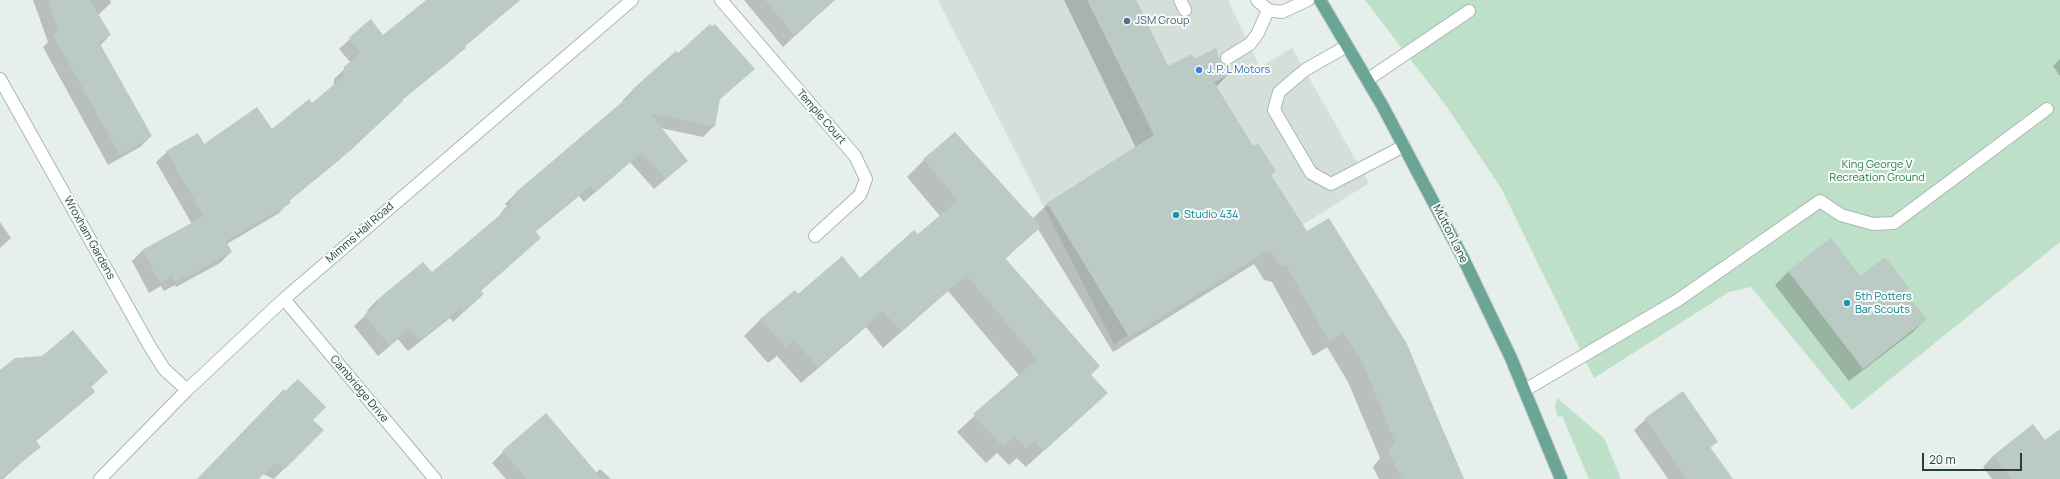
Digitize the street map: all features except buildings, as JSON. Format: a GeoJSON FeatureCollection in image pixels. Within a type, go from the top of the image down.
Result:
{"type":"FeatureCollection","features":[{"type":"Feature","properties":{"kind":"main road","name":"Mutton Lane"},"geometry":{"type":"LineString","coordinates":[[1320,0],[1348,46],[1404,146],[1464,260],[1525,390],[1561,479]]}},
{"type":"Feature","properties":{"kind":"street","name":"Mimms Hall Road"},"geometry":{"type":"LineString","coordinates":[[100,479],[187,390],[284,298],[632,0]]}},
{"type":"Feature","properties":{"kind":"street","name":"Temple Court"},"geometry":{"type":"LineString","coordinates":[[721,0],[855,156],[866,179],[860,195],[815,236]]}},
{"type":"Feature","properties":{"kind":"street"},"geometry":{"type":"LineString","coordinates":[[1257,0],[1268,10],[1282,12],[1308,0]]}},
{"type":"Feature","properties":{"kind":"street"},"geometry":{"type":"LineString","coordinates":[[1227,58],[1250,44],[1258,33],[1268,10]]}},
{"type":"Feature","properties":{"kind":"street"},"geometry":{"type":"LineString","coordinates":[[1367,80],[1470,11]]}},
{"type":"Feature","properties":{"kind":"street"},"geometry":{"type":"LineString","coordinates":[[1348,46],[1305,70],[1279,92],[1274,110],[1311,173],[1331,184],[1404,146]]}},
{"type":"Feature","properties":{"kind":"street","name":"Wroxham Gardens"},"geometry":{"type":"LineString","coordinates":[[0,79],[164,369],[187,390]]}},
{"type":"Feature","properties":{"kind":"street"},"geometry":{"type":"LineString","coordinates":[[1525,390],[1678,300],[1820,201],[1841,215],[1873,224],[1894,223],[2047,109]]}},
{"type":"Feature","properties":{"kind":"street","name":"Cambridge Drive"},"geometry":{"type":"LineString","coordinates":[[284,298],[435,479]]}},
{"type":"Feature","properties":{"kind":"shaded area"},"geometry":{"type":"Polygon","coordinates":[[[938,0],[1228,0],[1260,67],[1292,48],[1369,183],[1114,344],[938,0]]]}},
{"type":"Feature","properties":{"kind":"green space","name":"King George V Recreation Ground"},"geometry":{"type":"Polygon","coordinates":[[[1365,0],[2060,0],[2060,242],[1852,410],[1751,287],[1729,292],[1594,378],[1501,188],[1447,107],[1365,0]]]}},
{"type":"Feature","properties":{"kind":"green space"},"geometry":{"type":"Polygon","coordinates":[[[1557,398],[1604,438],[1621,479],[1589,479],[1562,416],[1558,417],[1555,408],[1557,398]]]}},
{"type":"Feature","properties":{"kind":"place","name":"JSM Group"},"geometry":{"type":"Point","coordinates":[1127,21]}},
{"type":"Feature","properties":{"kind":"place","name":"J. P. L Motors"},"geometry":{"type":"Point","coordinates":[1199,70]}},
{"type":"Feature","properties":{"kind":"place","name":"Studio 434"},"geometry":{"type":"Point","coordinates":[1176,215]}},
{"type":"Feature","properties":{"kind":"place","name":"5th Potters Bar Scouts"},"geometry":{"type":"Point","coordinates":[1847,303]}}]}
